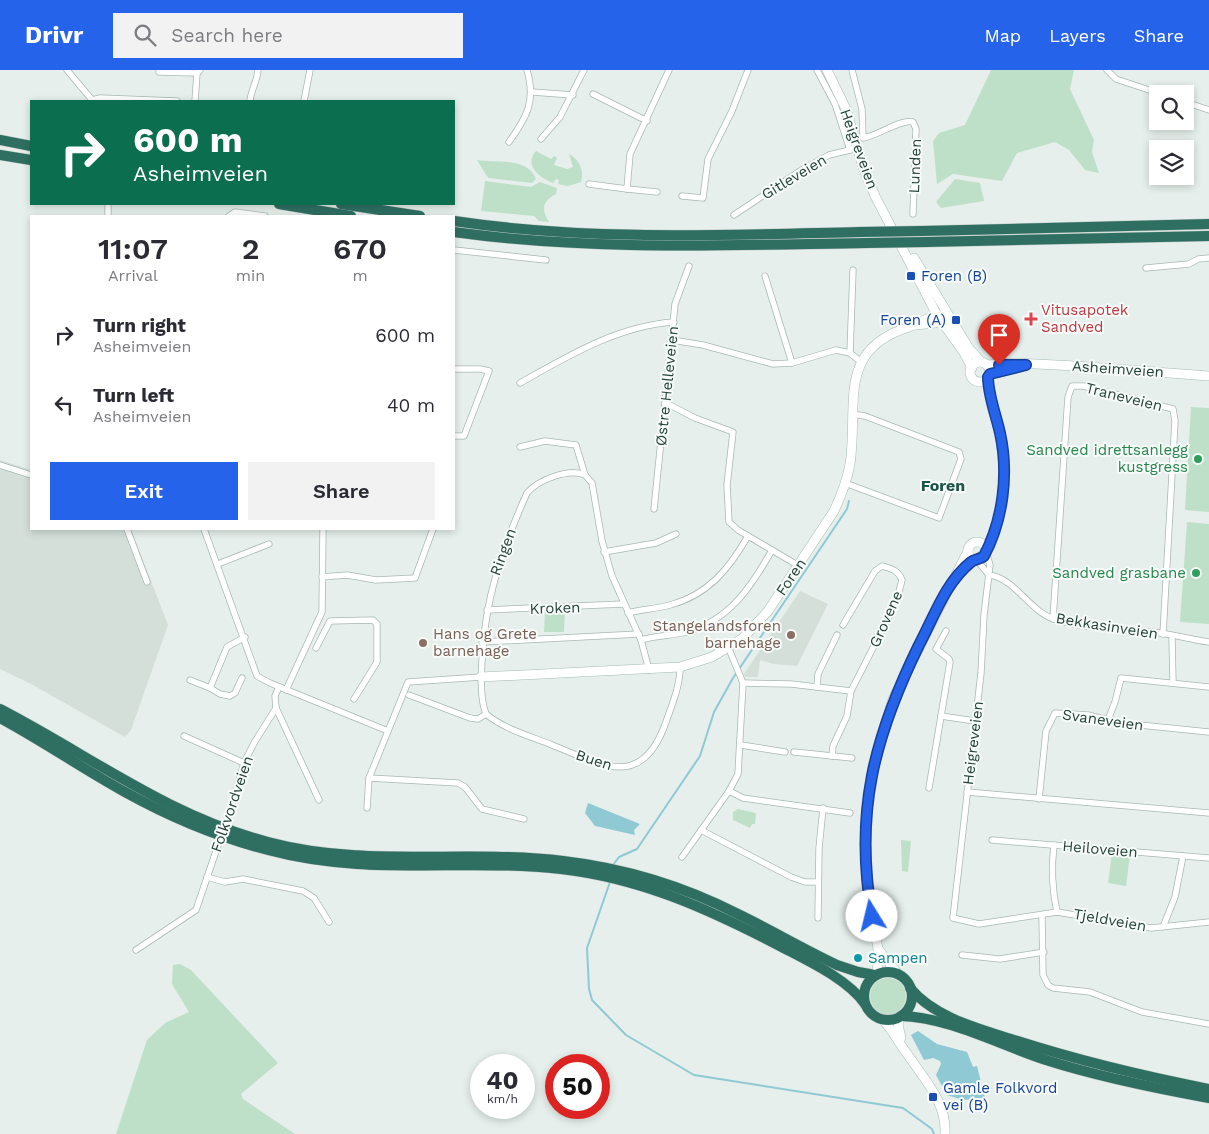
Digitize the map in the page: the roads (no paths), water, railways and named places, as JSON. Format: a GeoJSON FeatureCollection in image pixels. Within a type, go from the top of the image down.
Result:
{"type":"FeatureCollection","features":[{"type":"Feature","properties":{"kind":"highway"},"geometry":{"type":"LineString","coordinates":[[0,140],[30,146]]}},
{"type":"Feature","properties":{"kind":"highway"},"geometry":{"type":"LineString","coordinates":[[0,155],[30,160]]}},
{"type":"Feature","properties":{"kind":"highway"},"geometry":{"type":"LineString","coordinates":[[285,205],[345,215]]}},
{"type":"Feature","properties":{"kind":"highway"},"geometry":{"type":"LineString","coordinates":[[348,205],[413,215]]}},
{"type":"Feature","properties":{"kind":"highway"},"geometry":{"type":"LineString","coordinates":[[455,221],[531,229],[634,234],[921,231],[1209,224]]}},
{"type":"Feature","properties":{"kind":"highway"},"geometry":{"type":"LineString","coordinates":[[455,232],[529,240],[644,245],[866,243],[1209,236]]}},
{"type":"Feature","properties":{"kind":"highway"},"geometry":{"type":"LineString","coordinates":[[0,709],[167,805],[220,827],[268,842],[305,850],[357,856],[528,858],[633,878],[697,895],[837,965],[858,972],[876,975],[886,972],[896,973],[905,979],[920,999],[935,1009],[1000,1035],[1053,1053],[1139,1076],[1209,1089]]}},
{"type":"Feature","properties":{"kind":"highway"},"geometry":{"type":"LineString","coordinates":[[0,718],[163,812],[224,838],[270,851],[336,863],[376,867],[587,869]]}},
{"type":"Feature","properties":{"kind":"highway"},"geometry":{"type":"LineString","coordinates":[[633,878],[736,923],[844,983],[857,994],[872,1015],[883,1020],[900,1016],[934,1020],[1046,1060],[1099,1075],[1209,1098]]}},
{"type":"Feature","properties":{"kind":"highway"},"geometry":{"type":"LineString","coordinates":[[865,1004],[865,988],[876,975]]}},
{"type":"Feature","properties":{"kind":"highway"},"geometry":{"type":"LineString","coordinates":[[900,1016],[911,1001],[910,988]]}},
{"type":"Feature","properties":{"kind":"main road","name":"Heigreveien"},"geometry":{"type":"LineString","coordinates":[[826,70],[846,109],[854,149],[871,186],[972,368]]}},
{"type":"Feature","properties":{"kind":"main road","name":"Heigreveien"},"geometry":{"type":"LineString","coordinates":[[942,317],[986,369],[1000,435],[1004,467],[1003,494],[993,537],[982,558],[975,559],[953,579]]}},
{"type":"Feature","properties":{"kind":"main road","name":"Foren"},"geometry":{"type":"LineString","coordinates":[[481,677],[680,667],[712,657],[729,649],[757,625],[799,566],[834,511],[846,483],[850,464],[856,374],[861,362],[882,339],[894,332],[942,317]]}},
{"type":"Feature","properties":{"kind":"main road"},"geometry":{"type":"LineString","coordinates":[[976,364],[986,369],[984,381],[978,381],[972,376],[972,368],[976,364]]}},
{"type":"Feature","properties":{"kind":"main road","name":"Asheimveien"},"geometry":{"type":"LineString","coordinates":[[986,369],[1026,365],[1101,368],[1209,376]]}},
{"type":"Feature","properties":{"kind":"main road","name":"Heigreveien"},"geometry":{"type":"LineString","coordinates":[[978,381],[995,416]]}},
{"type":"Feature","properties":{"kind":"main road","name":"Heigreveien"},"geometry":{"type":"LineString","coordinates":[[876,975],[878,949],[868,891],[865,852],[866,815],[872,773],[882,733],[894,699],[971,544],[987,534],[996,522]]}},
{"type":"Feature","properties":{"kind":"main road"},"geometry":{"type":"LineString","coordinates":[[977,542],[984,545],[986,551]]}},
{"type":"Feature","properties":{"kind":"main road"},"geometry":{"type":"LineString","coordinates":[[968,551],[975,559]]}},
{"type":"Feature","properties":{"kind":"main road","name":"Heigreveien"},"geometry":{"type":"LineString","coordinates":[[878,949],[896,973]]}},
{"type":"Feature","properties":{"kind":"main road"},"geometry":{"type":"LineString","coordinates":[[900,1016],[898,1030],[902,1046]]}},
{"type":"Feature","properties":{"kind":"main road"},"geometry":{"type":"LineString","coordinates":[[883,1020],[938,1101],[944,1116],[945,1134]]}},
{"type":"Feature","properties":{"kind":"street"},"geometry":{"type":"LineString","coordinates":[[67,70],[91,100]]}},
{"type":"Feature","properties":{"kind":"street"},"geometry":{"type":"LineString","coordinates":[[250,100],[250,92],[257,81],[258,70]]}},
{"type":"Feature","properties":{"kind":"street"},"geometry":{"type":"LineString","coordinates":[[304,100],[310,70]]}},
{"type":"Feature","properties":{"kind":"street"},"geometry":{"type":"LineString","coordinates":[[509,142],[522,123],[532,92],[527,70]]}},
{"type":"Feature","properties":{"kind":"street"},"geometry":{"type":"LineString","coordinates":[[542,139],[560,117],[573,95],[584,70]]}},
{"type":"Feature","properties":{"kind":"street"},"geometry":{"type":"LineString","coordinates":[[627,189],[630,154],[647,121],[669,70]]}},
{"type":"Feature","properties":{"kind":"street"},"geometry":{"type":"LineString","coordinates":[[682,196],[703,198],[710,152],[732,111],[748,70]]}},
{"type":"Feature","properties":{"kind":"street"},"geometry":{"type":"LineString","coordinates":[[817,70],[835,104],[854,149]]}},
{"type":"Feature","properties":{"kind":"street","name":"Lunden"},"geometry":{"type":"LineString","coordinates":[[852,70],[862,109],[862,138],[876,136],[900,122],[909,120],[913,122],[916,129],[913,214]]}},
{"type":"Feature","properties":{"kind":"street"},"geometry":{"type":"LineString","coordinates":[[1107,70],[1116,79],[1149,90]]}},
{"type":"Feature","properties":{"kind":"street"},"geometry":{"type":"LineString","coordinates":[[159,72],[199,71],[195,100]]}},
{"type":"Feature","properties":{"kind":"street"},"geometry":{"type":"LineString","coordinates":[[532,92],[573,95]]}},
{"type":"Feature","properties":{"kind":"street"},"geometry":{"type":"LineString","coordinates":[[593,94],[647,121]]}},
{"type":"Feature","properties":{"kind":"street"},"geometry":{"type":"LineString","coordinates":[[95,100],[100,98],[151,100]]}},
{"type":"Feature","properties":{"kind":"street"},"geometry":{"type":"LineString","coordinates":[[1194,105],[1209,110]]}},
{"type":"Feature","properties":{"kind":"street","name":"Gitleveien"},"geometry":{"type":"LineString","coordinates":[[734,215],[829,155],[854,149]]}},
{"type":"Feature","properties":{"kind":"street"},"geometry":{"type":"LineString","coordinates":[[589,184],[657,192]]}},
{"type":"Feature","properties":{"kind":"street"},"geometry":{"type":"LineString","coordinates":[[230,215],[235,212],[241,212],[259,215]]}},
{"type":"Feature","properties":{"kind":"street"},"geometry":{"type":"LineString","coordinates":[[455,250],[546,260]]}},
{"type":"Feature","properties":{"kind":"street"},"geometry":{"type":"LineString","coordinates":[[1146,268],[1190,264],[1198,259],[1209,258]]}},
{"type":"Feature","properties":{"kind":"street","name":"Østre Helleveien"},"geometry":{"type":"LineString","coordinates":[[654,509],[676,296],[689,266]]}},
{"type":"Feature","properties":{"kind":"street"},"geometry":{"type":"LineString","coordinates":[[850,353],[853,270]]}},
{"type":"Feature","properties":{"kind":"street"},"geometry":{"type":"LineString","coordinates":[[765,276],[792,363]]}},
{"type":"Feature","properties":{"kind":"street"},"geometry":{"type":"LineString","coordinates":[[520,383],[602,339],[662,323],[674,322]]}},
{"type":"Feature","properties":{"kind":"street"},"geometry":{"type":"LineString","coordinates":[[672,340],[703,344],[773,364],[792,363],[836,350],[850,353],[861,362]]}},
{"type":"Feature","properties":{"kind":"street"},"geometry":{"type":"LineString","coordinates":[[455,369],[480,369],[488,371],[464,436],[455,436]]}},
{"type":"Feature","properties":{"kind":"street","name":"Traneveien"},"geometry":{"type":"LineString","coordinates":[[1053,619],[1068,398],[1072,386],[1083,386],[1173,409],[1175,421],[1163,634]]}},
{"type":"Feature","properties":{"kind":"street"},"geometry":{"type":"LineString","coordinates":[[666,403],[695,418],[733,432],[727,485],[729,522],[748,536],[799,566]]}},
{"type":"Feature","properties":{"kind":"street"},"geometry":{"type":"LineString","coordinates":[[846,483],[940,518],[961,459],[959,452],[865,416],[852,414]]}},
{"type":"Feature","properties":{"kind":"street"},"geometry":{"type":"LineString","coordinates":[[520,447],[545,441],[576,445],[586,475],[592,484],[604,552],[623,604],[640,637],[649,670]]}},
{"type":"Feature","properties":{"kind":"street"},"geometry":{"type":"LineString","coordinates":[[0,465],[30,475]]}},
{"type":"Feature","properties":{"kind":"street","name":"Ringen"},"geometry":{"type":"LineString","coordinates":[[481,677],[482,642],[493,580],[505,543],[527,493],[539,483],[572,472],[586,475]]}},
{"type":"Feature","properties":{"kind":"street"},"geometry":{"type":"LineString","coordinates":[[128,530],[147,582]]}},
{"type":"Feature","properties":{"kind":"street"},"geometry":{"type":"LineString","coordinates":[[204,530],[245,637],[257,676],[286,690],[388,731],[369,778],[367,808]]}},
{"type":"Feature","properties":{"kind":"street"},"geometry":{"type":"LineString","coordinates":[[286,690],[319,620],[323,602],[323,530]]}},
{"type":"Feature","properties":{"kind":"street"},"geometry":{"type":"LineString","coordinates":[[322,576],[347,575],[376,580],[415,578],[433,530]]}},
{"type":"Feature","properties":{"kind":"street"},"geometry":{"type":"LineString","coordinates":[[604,552],[656,543],[676,534]]}},
{"type":"Feature","properties":{"kind":"street"},"geometry":{"type":"LineString","coordinates":[[628,613],[669,606],[685,601],[700,593],[723,574],[748,536]]}},
{"type":"Feature","properties":{"kind":"street"},"geometry":{"type":"LineString","coordinates":[[218,564],[269,544]]}},
{"type":"Feature","properties":{"kind":"street","name":"Foren"},"geometry":{"type":"LineString","coordinates":[[482,642],[640,637],[688,632],[716,620],[744,594],[772,550]]}},
{"type":"Feature","properties":{"kind":"street","name":"Heigreveien"},"geometry":{"type":"LineString","coordinates":[[952,910],[975,721],[990,565],[986,551]]}},
{"type":"Feature","properties":{"kind":"street"},"geometry":{"type":"LineString","coordinates":[[975,559],[989,575]]}},
{"type":"Feature","properties":{"kind":"street","name":"Grovene"},"geometry":{"type":"LineString","coordinates":[[832,756],[833,746],[847,716],[851,691],[896,603],[902,580],[900,574],[894,569],[882,566],[876,571],[843,625]]}},
{"type":"Feature","properties":{"kind":"street","name":"Bekkasinveien"},"geometry":{"type":"LineString","coordinates":[[989,575],[999,577],[1044,615],[1053,619],[1072,624],[1163,634],[1209,642]]}},
{"type":"Feature","properties":{"kind":"street","name":"Kroken"},"geometry":{"type":"LineString","coordinates":[[487,610],[623,604]]}},
{"type":"Feature","properties":{"kind":"street"},"geometry":{"type":"LineString","coordinates":[[842,608],[850,611]]}},
{"type":"Feature","properties":{"kind":"street"},"geometry":{"type":"LineString","coordinates":[[316,648],[330,621],[373,620],[377,624],[377,662],[354,698]]}},
{"type":"Feature","properties":{"kind":"street"},"geometry":{"type":"LineString","coordinates":[[929,788],[950,662],[949,659],[936,649],[946,631]]}},
{"type":"Feature","properties":{"kind":"street"},"geometry":{"type":"LineString","coordinates":[[817,687],[818,674],[837,635]]}},
{"type":"Feature","properties":{"kind":"street"},"geometry":{"type":"LineString","coordinates":[[210,688],[227,647],[245,637]]}},
{"type":"Feature","properties":{"kind":"street"},"geometry":{"type":"LineString","coordinates":[[1172,637],[1173,683]]}},
{"type":"Feature","properties":{"kind":"street"},"geometry":{"type":"LineString","coordinates":[[682,858],[729,791],[738,774],[743,683],[729,649]]}},
{"type":"Feature","properties":{"kind":"street","name":"Buen"},"geometry":{"type":"LineString","coordinates":[[486,714],[495,721],[535,738],[600,764],[620,768],[646,758],[657,746],[679,685],[680,667]]}},
{"type":"Feature","properties":{"kind":"street"},"geometry":{"type":"LineString","coordinates":[[410,695],[470,718],[478,719],[486,714],[481,677]]}},
{"type":"Feature","properties":{"kind":"street","name":"Foren"},"geometry":{"type":"LineString","coordinates":[[388,731],[408,682],[481,677]]}},
{"type":"Feature","properties":{"kind":"street"},"geometry":{"type":"LineString","coordinates":[[190,680],[220,694],[230,696],[235,693],[242,678]]}},
{"type":"Feature","properties":{"kind":"street"},"geometry":{"type":"LineString","coordinates":[[1108,720],[1121,678],[1209,687]]}},
{"type":"Feature","properties":{"kind":"street"},"geometry":{"type":"LineString","coordinates":[[743,683],[851,691]]}},
{"type":"Feature","properties":{"kind":"street","name":"Folkvordveien"},"geometry":{"type":"LineString","coordinates":[[136,950],[196,910],[232,805],[244,763],[276,708],[275,696],[279,687]]}},
{"type":"Feature","properties":{"kind":"street"},"geometry":{"type":"LineString","coordinates":[[276,708],[319,800]]}},
{"type":"Feature","properties":{"kind":"street","name":"Svaneveien"},"geometry":{"type":"LineString","coordinates":[[1039,799],[1046,731],[1055,713],[1088,715],[1148,727],[1209,732]]}},
{"type":"Feature","properties":{"kind":"street"},"geometry":{"type":"LineString","coordinates":[[941,716],[975,721]]}},
{"type":"Feature","properties":{"kind":"street"},"geometry":{"type":"LineString","coordinates":[[184,736],[244,763]]}},
{"type":"Feature","properties":{"kind":"street"},"geometry":{"type":"LineString","coordinates":[[741,745],[785,752]]}},
{"type":"Feature","properties":{"kind":"street"},"geometry":{"type":"LineString","coordinates":[[794,752],[852,758]]}},
{"type":"Feature","properties":{"kind":"street"},"geometry":{"type":"LineString","coordinates":[[369,778],[458,783],[465,788],[482,809],[524,819]]}},
{"type":"Feature","properties":{"kind":"street"},"geometry":{"type":"LineString","coordinates":[[729,791],[743,798],[850,812]]}},
{"type":"Feature","properties":{"kind":"street"},"geometry":{"type":"LineString","coordinates":[[967,792],[1209,813]]}},
{"type":"Feature","properties":{"kind":"street"},"geometry":{"type":"LineString","coordinates":[[818,918],[818,882],[823,808]]}},
{"type":"Feature","properties":{"kind":"street"},"geometry":{"type":"LineString","coordinates":[[701,830],[792,878],[805,882],[818,882]]}},
{"type":"Feature","properties":{"kind":"street","name":"Heiloveien"},"geometry":{"type":"LineString","coordinates":[[992,840],[1209,858]]}},
{"type":"Feature","properties":{"kind":"street","name":"Tjeldveien"},"geometry":{"type":"LineString","coordinates":[[1054,845],[1052,864],[1053,893],[1057,912]]}},
{"type":"Feature","properties":{"kind":"street","name":"Tjeldveien"},"geometry":{"type":"LineString","coordinates":[[1163,927],[1175,897],[1183,856]]}},
{"type":"Feature","properties":{"kind":"street"},"geometry":{"type":"LineString","coordinates":[[207,877],[225,882],[243,880],[303,891],[314,898],[329,922]]}},
{"type":"Feature","properties":{"kind":"street","name":"Tjeldveien"},"geometry":{"type":"LineString","coordinates":[[952,910],[953,918],[979,924],[1057,912],[1140,927],[1163,927],[1209,922]]}},
{"type":"Feature","properties":{"kind":"street"},"geometry":{"type":"LineString","coordinates":[[1042,915],[1043,975],[1048,985],[1053,988],[1082,990],[1142,1012],[1209,1024]]}},
{"type":"Feature","properties":{"kind":"street"},"geometry":{"type":"LineString","coordinates":[[962,955],[1000,959],[1044,952]]}},
{"type":"Feature","properties":{"kind":"water"},"geometry":{"type":"Polygon","coordinates":[[[588,803],[640,824],[634,830],[635,835],[595,826],[585,813],[588,803]]]}},
{"type":"Feature","properties":{"kind":"water"},"geometry":{"type":"Polygon","coordinates":[[[918,1031],[937,1044],[967,1052],[973,1067],[977,1066],[985,1098],[963,1100],[947,1095],[936,1075],[941,1064],[940,1061],[933,1058],[924,1060],[911,1035],[918,1031]]]}},
{"type":"Feature","properties":{"kind":"waterway"},"geometry":{"type":"LineString","coordinates":[[613,865],[619,857],[637,849],[700,756],[714,712],[733,678],[847,509],[849,501]]}},
{"type":"Feature","properties":{"kind":"waterway"},"geometry":{"type":"LineString","coordinates":[[610,882],[587,948],[589,989],[592,1000],[626,1035],[694,1075],[903,1108],[932,1129],[934,1134]]}},
{"type":"Feature","properties":{"kind":"place","name":"Foren (B)"},"geometry":{"type":"Point","coordinates":[911,276]}},
{"type":"Feature","properties":{"kind":"place","name":"Vitusapotek Sandved"},"geometry":{"type":"Point","coordinates":[1031,319]}},
{"type":"Feature","properties":{"kind":"place","name":"Foren (A)"},"geometry":{"type":"Point","coordinates":[956,320]}},
{"type":"Feature","properties":{"kind":"place","name":"Sandved idrettsanlegg kustgress"},"geometry":{"type":"Point","coordinates":[1198,459]}},
{"type":"Feature","properties":{"kind":"place","name":"Sandved grasbane"},"geometry":{"type":"Point","coordinates":[1196,573]}},
{"type":"Feature","properties":{"kind":"place","name":"Stangelandsforen barnehage"},"geometry":{"type":"Point","coordinates":[791,635]}},
{"type":"Feature","properties":{"kind":"place","name":"Hans og Grete barnehage"},"geometry":{"type":"Point","coordinates":[423,643]}},
{"type":"Feature","properties":{"kind":"place","name":"Sampen"},"geometry":{"type":"Point","coordinates":[858,958]}},
{"type":"Feature","properties":{"kind":"place","name":"Gamle Folkvord vei (B)"},"geometry":{"type":"Point","coordinates":[933,1097]}},
{"type":"Feature","properties":{"kind":"district","name":"Foren"},"geometry":{"type":"Point","coordinates":[943,485]}}]}
